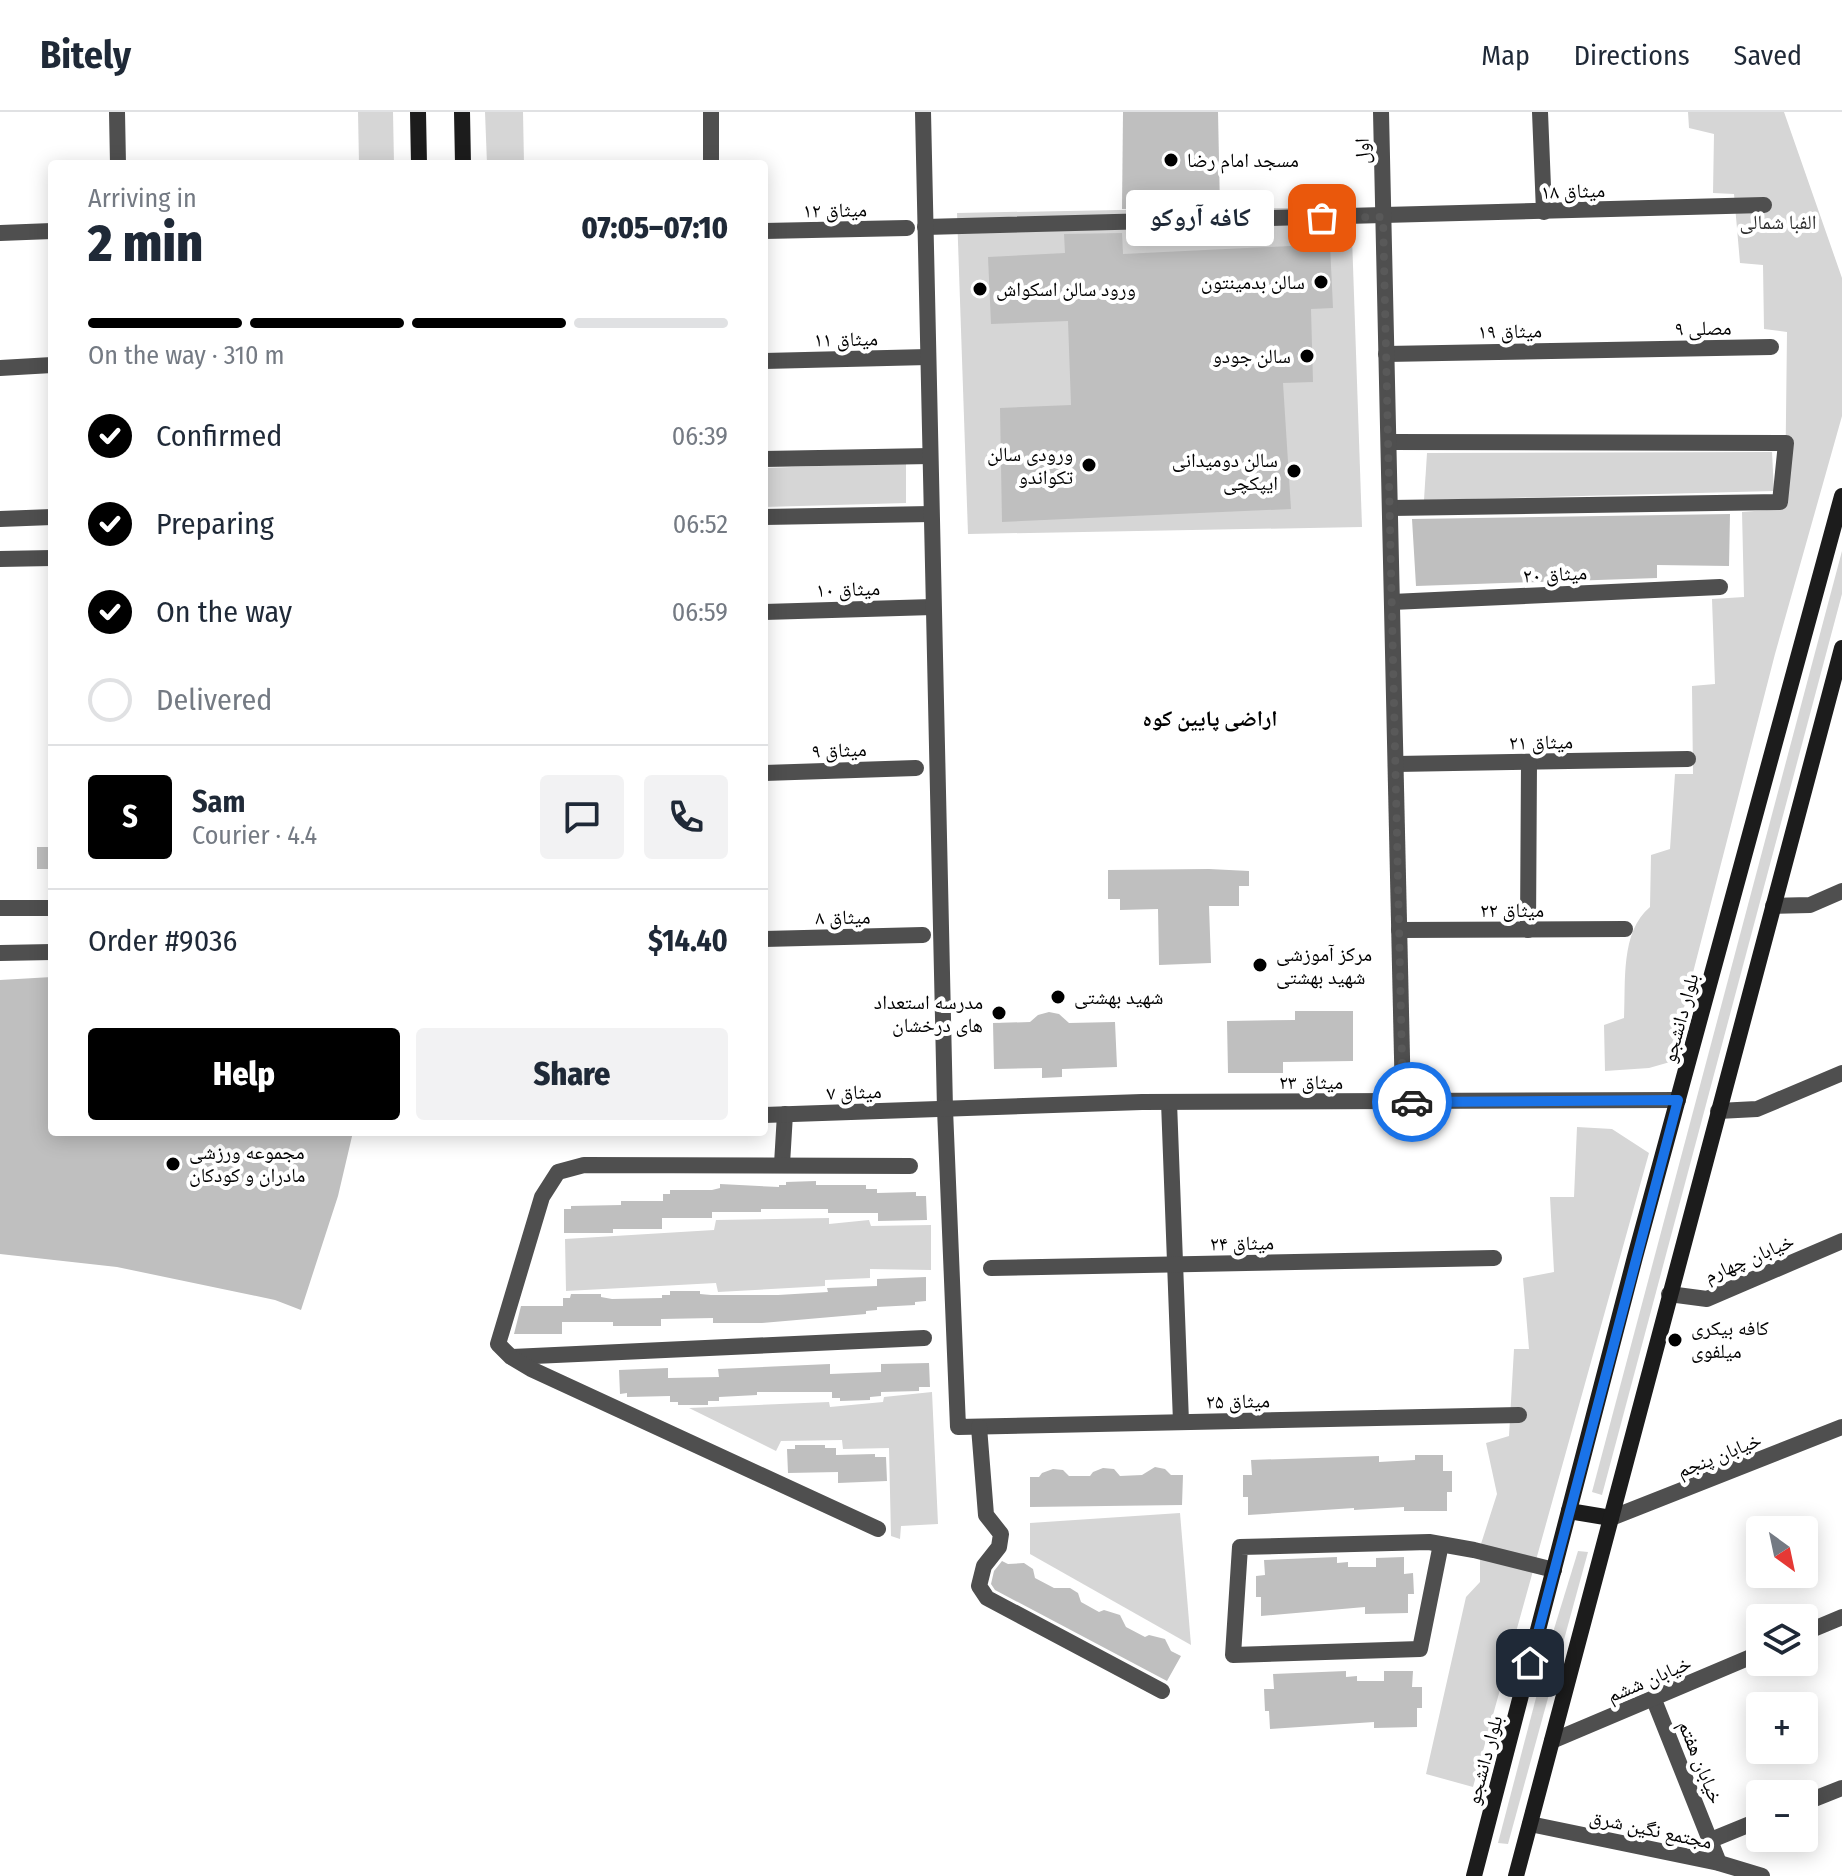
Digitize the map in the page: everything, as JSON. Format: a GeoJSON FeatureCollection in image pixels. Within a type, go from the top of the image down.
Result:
{"type":"FeatureCollection","features":[{"type":"Feature","properties":{"kind":"main road"},"geometry":{"type":"LineString","coordinates":[[418,112],[419,160]]}},
{"type":"Feature","properties":{"kind":"main road"},"geometry":{"type":"LineString","coordinates":[[462,112],[463,160]]}},
{"type":"Feature","properties":{"kind":"main road","name":"بلوار دانشجو"},"geometry":{"type":"LineString","coordinates":[[1474,1876],[1678,1100],[1842,496]]}},
{"type":"Feature","properties":{"kind":"main road"},"geometry":{"type":"LineString","coordinates":[[1516,1876],[1842,648]]}},
{"type":"Feature","properties":{"kind":"main road"},"geometry":{"type":"LineString","coordinates":[[1569,1511],[1611,1518]]}},
{"type":"Feature","properties":{"kind":"street"},"geometry":{"type":"LineString","coordinates":[[117,112],[118,160]]}},
{"type":"Feature","properties":{"kind":"street"},"geometry":{"type":"LineString","coordinates":[[711,112],[711,160]]}},
{"type":"Feature","properties":{"kind":"street"},"geometry":{"type":"LineString","coordinates":[[923,112],[945,1109]]}},
{"type":"Feature","properties":{"kind":"street","name":"اول"},"geometry":{"type":"LineString","coordinates":[[1381,112],[1403,1102]]}},
{"type":"Feature","properties":{"kind":"street"},"geometry":{"type":"LineString","coordinates":[[1540,112],[1544,212]]}},
{"type":"Feature","properties":{"kind":"street","name":"میثاق ۱۸"},"geometry":{"type":"LineString","coordinates":[[925,227],[1764,205]]}},
{"type":"Feature","properties":{"kind":"street","name":"میثاق ۱۲"},"geometry":{"type":"LineString","coordinates":[[768,231],[907,228]]}},
{"type":"Feature","properties":{"kind":"street"},"geometry":{"type":"LineString","coordinates":[[0,233],[48,231]]}},
{"type":"Feature","properties":{"kind":"street","name":"مصلی ۹"},"geometry":{"type":"LineString","coordinates":[[1635,348],[1771,347]]}},
{"type":"Feature","properties":{"kind":"street","name":"میثاق ۱۹"},"geometry":{"type":"LineString","coordinates":[[1386,354],[1635,348]]}},
{"type":"Feature","properties":{"kind":"street","name":"میثاق ۱۱"},"geometry":{"type":"LineString","coordinates":[[768,361],[928,357]]}},
{"type":"Feature","properties":{"kind":"street"},"geometry":{"type":"LineString","coordinates":[[0,368],[48,365]]}},
{"type":"Feature","properties":{"kind":"street"},"geometry":{"type":"LineString","coordinates":[[1389,442],[1786,443],[1780,502],[1391,508]]}},
{"type":"Feature","properties":{"kind":"street"},"geometry":{"type":"LineString","coordinates":[[768,459],[930,456]]}},
{"type":"Feature","properties":{"kind":"street"},"geometry":{"type":"LineString","coordinates":[[768,517],[931,514]]}},
{"type":"Feature","properties":{"kind":"street"},"geometry":{"type":"LineString","coordinates":[[0,519],[48,517]]}},
{"type":"Feature","properties":{"kind":"street"},"geometry":{"type":"LineString","coordinates":[[0,559],[48,558]]}},
{"type":"Feature","properties":{"kind":"street","name":"میثاق ۲۰"},"geometry":{"type":"LineString","coordinates":[[1392,602],[1720,587]]}},
{"type":"Feature","properties":{"kind":"street","name":"میثاق ۱۰"},"geometry":{"type":"LineString","coordinates":[[768,612],[933,607]]}},
{"type":"Feature","properties":{"kind":"street","name":"میثاق ۲۱"},"geometry":{"type":"LineString","coordinates":[[1396,764],[1688,759]]}},
{"type":"Feature","properties":{"kind":"street"},"geometry":{"type":"LineString","coordinates":[[1528,930],[1529,762]]}},
{"type":"Feature","properties":{"kind":"street","name":"میثاق ۹"},"geometry":{"type":"LineString","coordinates":[[768,773],[916,768]]}},
{"type":"Feature","properties":{"kind":"street"},"geometry":{"type":"LineString","coordinates":[[1773,906],[1810,905],[1842,891]]}},
{"type":"Feature","properties":{"kind":"street"},"geometry":{"type":"LineString","coordinates":[[0,908],[48,908]]}},
{"type":"Feature","properties":{"kind":"street","name":"میثاق ۲۲"},"geometry":{"type":"LineString","coordinates":[[1399,930],[1625,929]]}},
{"type":"Feature","properties":{"kind":"street","name":"میثاق ۸"},"geometry":{"type":"LineString","coordinates":[[768,939],[923,935]]}},
{"type":"Feature","properties":{"kind":"street"},"geometry":{"type":"LineString","coordinates":[[0,953],[48,952]]}},
{"type":"Feature","properties":{"kind":"street"},"geometry":{"type":"LineString","coordinates":[[1718,1111],[1757,1109],[1842,1073]]}},
{"type":"Feature","properties":{"kind":"street","name":"میثاق ۲۳"},"geometry":{"type":"LineString","coordinates":[[945,1109],[1169,1102],[1678,1100]]}},
{"type":"Feature","properties":{"kind":"street"},"geometry":{"type":"LineString","coordinates":[[1169,1102],[1181,1422]]}},
{"type":"Feature","properties":{"kind":"street","name":"میثاق ۷"},"geometry":{"type":"LineString","coordinates":[[768,1115],[945,1109]]}},
{"type":"Feature","properties":{"kind":"street","name":"میثاق ۲۵"},"geometry":{"type":"LineString","coordinates":[[945,1109],[958,1427],[1519,1415]]}},
{"type":"Feature","properties":{"kind":"street"},"geometry":{"type":"LineString","coordinates":[[782,1164],[785,1114]]}},
{"type":"Feature","properties":{"kind":"street"},"geometry":{"type":"LineString","coordinates":[[878,1529],[531,1369],[511,1357],[498,1344],[542,1197],[558,1172],[584,1165],[910,1166]]}},
{"type":"Feature","properties":{"kind":"street","name":"خیابان چهارم"},"geometry":{"type":"LineString","coordinates":[[1669,1294],[1707,1299],[1842,1241]]}},
{"type":"Feature","properties":{"kind":"street","name":"میثاق ۲۴"},"geometry":{"type":"LineString","coordinates":[[991,1268],[1494,1258]]}},
{"type":"Feature","properties":{"kind":"street"},"geometry":{"type":"LineString","coordinates":[[511,1357],[924,1338]]}},
{"type":"Feature","properties":{"kind":"street"},"geometry":{"type":"LineString","coordinates":[[979,1427],[986,1515],[1001,1534],[999,1547],[984,1566],[979,1586],[987,1598],[1162,1691]]}},
{"type":"Feature","properties":{"kind":"street","name":"خیابان پنجم"},"geometry":{"type":"LineString","coordinates":[[1611,1518],[1842,1427]]}},
{"type":"Feature","properties":{"kind":"street"},"geometry":{"type":"LineString","coordinates":[[1441,1544],[1420,1649],[1233,1655],[1240,1547],[1429,1542],[1441,1544],[1554,1570]]}},
{"type":"Feature","properties":{"kind":"street"},"geometry":{"type":"LineString","coordinates":[[1818,1627],[1842,1617]]}},
{"type":"Feature","properties":{"kind":"street","name":"خیابان ششم"},"geometry":{"type":"LineString","coordinates":[[1552,1741],[1746,1659]]}},
{"type":"Feature","properties":{"kind":"street","name":"خیابان هفتم"},"geometry":{"type":"LineString","coordinates":[[1654,1700],[1719,1863]]}},
{"type":"Feature","properties":{"kind":"street"},"geometry":{"type":"LineString","coordinates":[[1818,1797],[1842,1788]]}},
{"type":"Feature","properties":{"kind":"street","name":"مجتمع نگین شرق"},"geometry":{"type":"LineString","coordinates":[[1530,1824],[1719,1863],[1762,1876]]}},
{"type":"Feature","properties":{"kind":"street"},"geometry":{"type":"LineString","coordinates":[[1711,1840],[1746,1826]]}},
{"type":"Feature","properties":{"kind":"green space"},"geometry":{"type":"Polygon","coordinates":[[[358,112],[393,112],[394,160],[359,160],[358,112]]]}},
{"type":"Feature","properties":{"kind":"green space"},"geometry":{"type":"Polygon","coordinates":[[[485,112],[523,112],[524,160],[487,160],[485,112]]]}},
{"type":"Feature","properties":{"kind":"green space","name":"الفبا شمالی"},"geometry":{"type":"Polygon","coordinates":[[[1688,112],[1784,112],[1842,278],[1842,416],[1775,654],[1670,1062],[1649,1068],[1605,1071],[1604,1025],[1624,1018],[1626,958],[1640,917],[1650,907],[1651,855],[1670,849],[1675,774],[1693,774],[1692,686],[1715,684],[1712,599],[1744,597],[1742,512],[1781,509],[1785,500],[1787,332],[1764,329],[1763,265],[1740,263],[1734,194],[1713,193],[1714,134],[1689,128],[1688,112]]]}},
{"type":"Feature","properties":{"kind":"green space"},"geometry":{"type":"Polygon","coordinates":[[[1351,208],[1362,527],[968,534],[957,213],[1351,208]]]}},
{"type":"Feature","properties":{"kind":"green space"},"geometry":{"type":"Polygon","coordinates":[[[1772,452],[1774,491],[1424,500],[1427,453],[1772,452]]]}},
{"type":"Feature","properties":{"kind":"green space"},"geometry":{"type":"Polygon","coordinates":[[[906,463],[906,503],[768,507],[768,468],[906,463]]]}},
{"type":"Feature","properties":{"kind":"green space"},"geometry":{"type":"Polygon","coordinates":[[[1842,551],[1842,594],[1602,1495],[1592,1492],[1842,551]]]}},
{"type":"Feature","properties":{"kind":"green space"},"geometry":{"type":"Polygon","coordinates":[[[1577,1127],[1612,1129],[1649,1153],[1473,1787],[1426,1774],[1466,1597],[1480,1582],[1480,1547],[1497,1494],[1486,1443],[1509,1436],[1514,1349],[1529,1349],[1523,1278],[1554,1272],[1550,1197],[1574,1197],[1577,1127]]]}},
{"type":"Feature","properties":{"kind":"green space"},"geometry":{"type":"Polygon","coordinates":[[[829,1218],[829,1224],[869,1220],[871,1226],[931,1225],[931,1270],[870,1269],[870,1278],[825,1280],[825,1286],[718,1292],[716,1283],[566,1291],[565,1239],[714,1230],[716,1220],[829,1218]]]}},
{"type":"Feature","properties":{"kind":"green space"},"geometry":{"type":"Polygon","coordinates":[[[932,1392],[938,1524],[901,1526],[900,1539],[891,1536],[889,1448],[843,1449],[842,1440],[781,1441],[776,1451],[689,1408],[829,1402],[830,1407],[883,1402],[884,1397],[932,1392]]]}},
{"type":"Feature","properties":{"kind":"green space"},"geometry":{"type":"Polygon","coordinates":[[[1180,1513],[1191,1645],[1030,1554],[1030,1523],[1180,1513]]]}},
{"type":"Feature","properties":{"kind":"green space"},"geometry":{"type":"Polygon","coordinates":[[[1578,1551],[1588,1552],[1508,1844],[1498,1843],[1554,1629],[1578,1551]]]}},
{"type":"Feature","properties":{"kind":"building","name":"مسجد امام رضا"},"geometry":{"type":"Polygon","coordinates":[[[1123,112],[1218,112],[1220,208],[1122,209],[1123,112]]]}},
{"type":"Feature","properties":{"kind":"building"},"geometry":{"type":"Polygon","coordinates":[[[1122,233],[1123,254],[1330,244],[1333,308],[1311,309],[1313,382],[1283,383],[1291,509],[1002,522],[1000,408],[1071,405],[1068,321],[991,324],[988,257],[1065,253],[1064,234],[1122,233]]]}},
{"type":"Feature","properties":{"kind":"building"},"geometry":{"type":"Polygon","coordinates":[[[1730,514],[1729,566],[1657,565],[1657,578],[1416,586],[1412,519],[1730,514]]]}},
{"type":"Feature","properties":{"kind":"building"},"geometry":{"type":"Polygon","coordinates":[[[37,847],[48,847],[48,869],[37,869],[37,847]]]}},
{"type":"Feature","properties":{"kind":"building"},"geometry":{"type":"Polygon","coordinates":[[[1108,870],[1249,871],[1249,886],[1239,886],[1239,906],[1209,906],[1211,963],[1159,965],[1158,909],[1120,910],[1120,899],[1108,899],[1108,870]]]}},
{"type":"Feature","properties":{"kind":"building","name":"مجموعه ورزشی مادران و کودکان"},"geometry":{"type":"Polygon","coordinates":[[[48,977],[48,1136],[352,1136],[338,1196],[301,1310],[275,1300],[117,1267],[0,1254],[0,980],[48,977]]]}},
{"type":"Feature","properties":{"kind":"building"},"geometry":{"type":"Polygon","coordinates":[[[1295,1011],[1353,1011],[1353,1061],[1283,1062],[1283,1073],[1228,1073],[1227,1021],[1295,1020],[1295,1011]]]}},
{"type":"Feature","properties":{"kind":"building"},"geometry":{"type":"Polygon","coordinates":[[[1049,1012],[1059,1014],[1069,1023],[1115,1022],[1117,1067],[1062,1069],[1062,1077],[1042,1078],[1042,1068],[994,1069],[993,1023],[1030,1022],[1038,1015],[1049,1012]]]}},
{"type":"Feature","properties":{"kind":"building"},"geometry":{"type":"Polygon","coordinates":[[[816,1181],[816,1185],[866,1185],[866,1189],[877,1189],[877,1193],[916,1192],[916,1196],[926,1196],[927,1220],[878,1221],[878,1213],[828,1213],[828,1209],[761,1209],[761,1212],[712,1212],[712,1218],[662,1218],[662,1229],[564,1233],[564,1209],[571,1209],[571,1206],[663,1201],[663,1194],[670,1194],[670,1190],[712,1190],[720,1188],[720,1184],[779,1187],[786,1185],[786,1182],[816,1181]]]}},
{"type":"Feature","properties":{"kind":"building"},"geometry":{"type":"Polygon","coordinates":[[[926,1277],[926,1301],[915,1302],[915,1305],[877,1307],[877,1310],[866,1311],[866,1314],[762,1323],[713,1323],[713,1318],[661,1319],[661,1326],[562,1322],[562,1334],[514,1334],[521,1306],[563,1306],[563,1298],[570,1298],[571,1294],[601,1294],[601,1297],[612,1299],[662,1298],[662,1295],[670,1295],[670,1291],[700,1291],[700,1294],[711,1295],[778,1295],[828,1292],[827,1288],[877,1286],[877,1279],[926,1277]]]}},
{"type":"Feature","properties":{"kind":"building"},"geometry":{"type":"Polygon","coordinates":[[[929,1363],[930,1387],[919,1387],[919,1391],[881,1392],[881,1396],[870,1397],[870,1400],[840,1401],[840,1398],[832,1398],[832,1392],[757,1392],[757,1395],[719,1397],[719,1401],[708,1401],[708,1405],[678,1405],[678,1402],[670,1402],[670,1396],[627,1397],[627,1393],[620,1394],[619,1370],[668,1368],[668,1378],[719,1377],[718,1369],[830,1364],[830,1374],[881,1372],[881,1364],[929,1363]]]}},
{"type":"Feature","properties":{"kind":"building"},"geometry":{"type":"Polygon","coordinates":[[[795,1445],[825,1445],[825,1448],[836,1448],[836,1455],[875,1454],[875,1457],[886,1457],[887,1481],[838,1483],[838,1472],[788,1473],[787,1449],[795,1449],[795,1445]]]}},
{"type":"Feature","properties":{"kind":"building"},"geometry":{"type":"Polygon","coordinates":[[[1415,1455],[1443,1455],[1443,1471],[1452,1471],[1452,1492],[1447,1492],[1447,1511],[1404,1511],[1404,1507],[1354,1508],[1248,1515],[1248,1497],[1243,1497],[1243,1475],[1252,1475],[1251,1460],[1379,1456],[1379,1462],[1415,1460],[1415,1455]]]}},
{"type":"Feature","properties":{"kind":"building"},"geometry":{"type":"Polygon","coordinates":[[[1155,1467],[1165,1469],[1171,1475],[1183,1475],[1182,1505],[1030,1507],[1030,1477],[1039,1477],[1053,1469],[1063,1470],[1069,1476],[1090,1476],[1103,1468],[1114,1469],[1120,1476],[1142,1475],[1155,1467]]]}},
{"type":"Feature","properties":{"kind":"building"},"geometry":{"type":"Polygon","coordinates":[[[1337,1557],[1337,1563],[1348,1562],[1348,1567],[1376,1567],[1376,1558],[1404,1557],[1404,1574],[1413,1573],[1414,1594],[1408,1594],[1408,1613],[1365,1614],[1365,1607],[1261,1616],[1261,1597],[1256,1597],[1256,1576],[1265,1575],[1264,1560],[1337,1557]]]}},
{"type":"Feature","properties":{"kind":"building"},"geometry":{"type":"Polygon","coordinates":[[[1002,1561],[1008,1564],[1024,1563],[1033,1569],[1035,1578],[1054,1588],[1070,1588],[1078,1593],[1081,1602],[1099,1612],[1104,1610],[1120,1615],[1126,1627],[1145,1637],[1165,1639],[1171,1651],[1181,1656],[1167,1681],[995,1590],[991,1584],[994,1571],[1002,1561]]]}},
{"type":"Feature","properties":{"kind":"building"},"geometry":{"type":"Polygon","coordinates":[[[1346,1671],[1346,1677],[1357,1676],[1357,1681],[1384,1681],[1384,1671],[1413,1671],[1412,1687],[1422,1687],[1422,1708],[1417,1708],[1417,1727],[1374,1728],[1374,1722],[1270,1729],[1264,1689],[1274,1689],[1273,1674],[1346,1671]]]}},
{"type":"Feature","properties":{"kind":"way so far"},"geometry":{"type":"LineString","coordinates":[[1322,218],[1383,217],[1403,1102],[1412,1102]]}},
{"type":"Feature","properties":{"kind":"place","name":"مسجد امام رضا"},"geometry":{"type":"Point","coordinates":[1171,160]}},
{"type":"Feature","properties":{"kind":"place","name":"کافه آروکو"},"geometry":{"type":"Point","coordinates":[1322,218]}},
{"type":"Feature","properties":{"kind":"place","name":"سالن بدمینتون"},"geometry":{"type":"Point","coordinates":[1321,282]}},
{"type":"Feature","properties":{"kind":"place","name":"ورود سالن اسکواش"},"geometry":{"type":"Point","coordinates":[980,289]}},
{"type":"Feature","properties":{"kind":"place","name":"سالن جودو"},"geometry":{"type":"Point","coordinates":[1307,356]}},
{"type":"Feature","properties":{"kind":"place","name":"ورودی سالن تکواندو"},"geometry":{"type":"Point","coordinates":[1089,465]}},
{"type":"Feature","properties":{"kind":"place","name":"سالن دومیدانی ایپکچی"},"geometry":{"type":"Point","coordinates":[1294,471]}},
{"type":"Feature","properties":{"kind":"place","name":"مرکز آموزشی شهید بهشتی"},"geometry":{"type":"Point","coordinates":[1260,965]}},
{"type":"Feature","properties":{"kind":"place","name":"شهید بهشتی"},"geometry":{"type":"Point","coordinates":[1058,997]}},
{"type":"Feature","properties":{"kind":"place","name":"مدرسه استعداد های درخشان"},"geometry":{"type":"Point","coordinates":[999,1013]}},
{"type":"Feature","properties":{"kind":"place","name":"مجموعه ورزشی مادران و کودکان"},"geometry":{"type":"Point","coordinates":[173,1164]}},
{"type":"Feature","properties":{"kind":"place","name":"کافه بیکری میلفوی"},"geometry":{"type":"Point","coordinates":[1675,1340]}},
{"type":"Feature","properties":{"kind":"district","name":"اراضی پایین کوه"},"geometry":{"type":"Point","coordinates":[1210,718]}},
{"type":"Feature","properties":{"kind":"route"},"geometry":{"type":"LineString","coordinates":[[1412,1102],[1678,1100],[1530,1663]]}}]}
